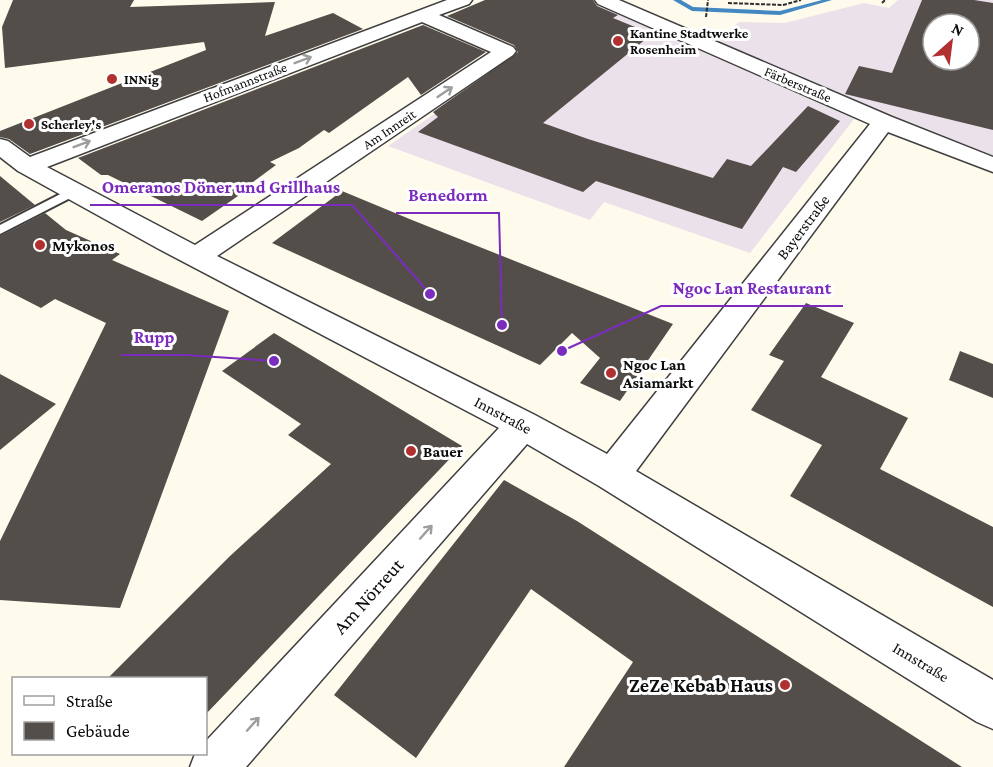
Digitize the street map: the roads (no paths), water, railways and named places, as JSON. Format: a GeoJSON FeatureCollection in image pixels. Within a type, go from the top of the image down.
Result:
{"type":"FeatureCollection","features":[{"type":"Feature","properties":{"kind":"street","name":"Hofmannstraße"},"geometry":{"type":"LineString","coordinates":[[27,166],[463,0]]}},
{"type":"Feature","properties":{"kind":"street","name":"Färberstraße"},"geometry":{"type":"LineString","coordinates":[[604,0],[885,122],[993,165]]}},
{"type":"Feature","properties":{"kind":"street"},"geometry":{"type":"LineString","coordinates":[[682,33],[708,7]]}},
{"type":"Feature","properties":{"kind":"street","name":"Am Innreit"},"geometry":{"type":"LineString","coordinates":[[196,257],[506,51],[422,15]]}},
{"type":"Feature","properties":{"kind":"street","name":"Bayerstraße"},"geometry":{"type":"LineString","coordinates":[[612,475],[885,122]]}},
{"type":"Feature","properties":{"kind":"street","name":"Innstraße"},"geometry":{"type":"LineString","coordinates":[[0,146],[27,166],[196,257],[523,425],[612,475],[993,706]]}},
{"type":"Feature","properties":{"kind":"street","name":"Am Nörreut"},"geometry":{"type":"LineString","coordinates":[[214,767],[523,425]]}},
{"type":"Feature","properties":{"kind":"lane"},"geometry":{"type":"LineString","coordinates":[[0,230],[74,191]]}},
{"type":"Feature","properties":{"kind":"waterway"},"geometry":{"type":"LineString","coordinates":[[676,0],[692,9],[780,13],[829,0]]}},
{"type":"Feature","properties":{"kind":"place","name":"Kantine Stadtwerke Rosenheim"},"geometry":{"type":"Point","coordinates":[618,41]}},
{"type":"Feature","properties":{"kind":"place","name":"INNig"},"geometry":{"type":"Point","coordinates":[112,79]}},
{"type":"Feature","properties":{"kind":"place","name":"Scherley's"},"geometry":{"type":"Point","coordinates":[29,124]}},
{"type":"Feature","properties":{"kind":"place","name":"Mykonos"},"geometry":{"type":"Point","coordinates":[40,245]}},
{"type":"Feature","properties":{"kind":"place","name":"Omeranos Döner und Grillhaus"},"geometry":{"type":"Point","coordinates":[430,294]}},
{"type":"Feature","properties":{"kind":"place","name":"Benedorm"},"geometry":{"type":"Point","coordinates":[502,325]}},
{"type":"Feature","properties":{"kind":"place","name":"Ngoc Lan Restaurant"},"geometry":{"type":"Point","coordinates":[562,351]}},
{"type":"Feature","properties":{"kind":"place","name":"Rupp"},"geometry":{"type":"Point","coordinates":[274,361]}},
{"type":"Feature","properties":{"kind":"place","name":"Ngoc Lan Asiamarkt"},"geometry":{"type":"Point","coordinates":[611,373]}},
{"type":"Feature","properties":{"kind":"place","name":"Bauer"},"geometry":{"type":"Point","coordinates":[411,451]}},
{"type":"Feature","properties":{"kind":"place","name":"ZeZe Kebab Haus"},"geometry":{"type":"Point","coordinates":[785,685]}}]}
